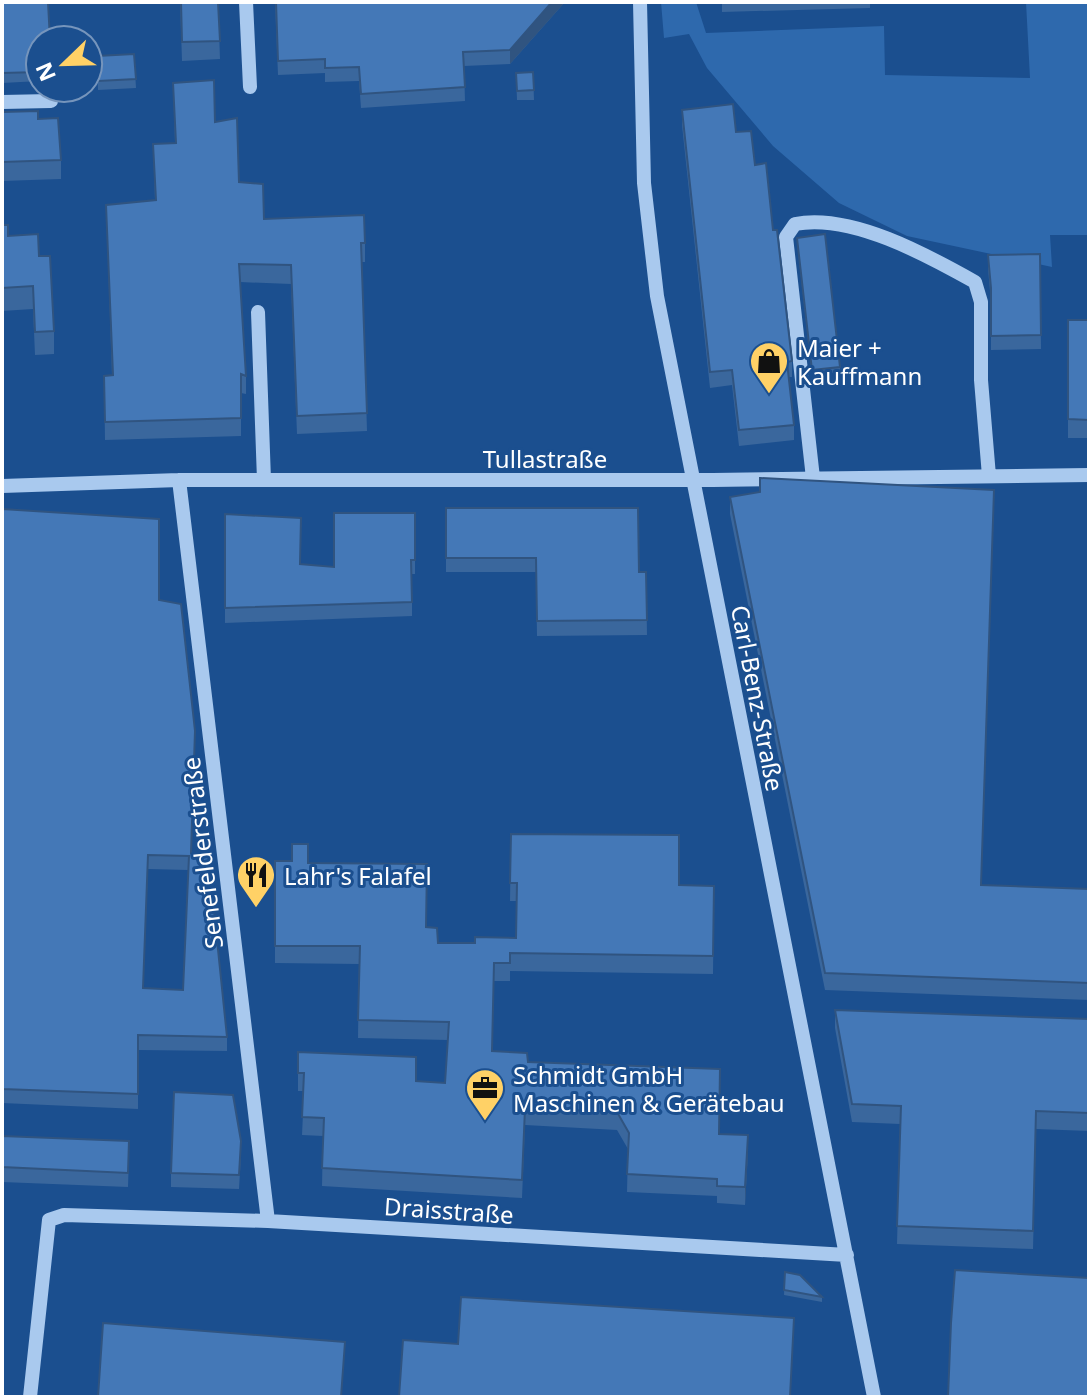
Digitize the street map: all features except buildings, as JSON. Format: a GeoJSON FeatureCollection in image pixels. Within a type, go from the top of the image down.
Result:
{"type":"FeatureCollection","features":[{"type":"Feature","properties":{"kind":"street"},"geometry":{"type":"LineString","coordinates":[[246,2],[250,87]]}},
{"type":"Feature","properties":{"kind":"street","name":"Carl-Benz-Straße"},"geometry":{"type":"LineString","coordinates":[[640,2],[644,183],[657,296],[874,1397]]}},
{"type":"Feature","properties":{"kind":"street"},"geometry":{"type":"LineString","coordinates":[[2,102],[24,102]]}},
{"type":"Feature","properties":{"kind":"street"},"geometry":{"type":"LineString","coordinates":[[813,478],[786,237],[795,224],[812,221],[853,228],[930,256],[975,282],[981,302],[981,380],[989,476]]}},
{"type":"Feature","properties":{"kind":"street"},"geometry":{"type":"LineString","coordinates":[[258,312],[264,480]]}},
{"type":"Feature","properties":{"kind":"street","name":"Tullastraße"},"geometry":{"type":"LineString","coordinates":[[2,486],[179,480],[692,480],[1089,475]]}},
{"type":"Feature","properties":{"kind":"street","name":"Senefelderstraße"},"geometry":{"type":"LineString","coordinates":[[179,480],[268,1221]]}},
{"type":"Feature","properties":{"kind":"street","name":"Draisstraße"},"geometry":{"type":"LineString","coordinates":[[30,1397],[49,1220],[64,1215],[268,1221],[847,1255]]}},
{"type":"Feature","properties":{"kind":"shaded area"},"geometry":{"type":"Polygon","coordinates":[[[661,2],[696,2],[706,33],[884,26],[885,75],[1030,78],[1026,2],[1089,2],[1089,235],[1050,235],[1052,267],[907,236],[839,203],[773,146],[707,68],[689,34],[664,38],[661,2]]]}},
{"type":"Feature","properties":{"kind":"place","name":"Maier + Kauffmann"},"geometry":{"type":"Point","coordinates":[769,395]}},
{"type":"Feature","properties":{"kind":"place","name":"Lahr's Falafel"},"geometry":{"type":"Point","coordinates":[256,909]}},
{"type":"Feature","properties":{"kind":"place","name":"Schmidt GmbH Maschinen & Gerätebau"},"geometry":{"type":"Point","coordinates":[485,1122]}}]}
